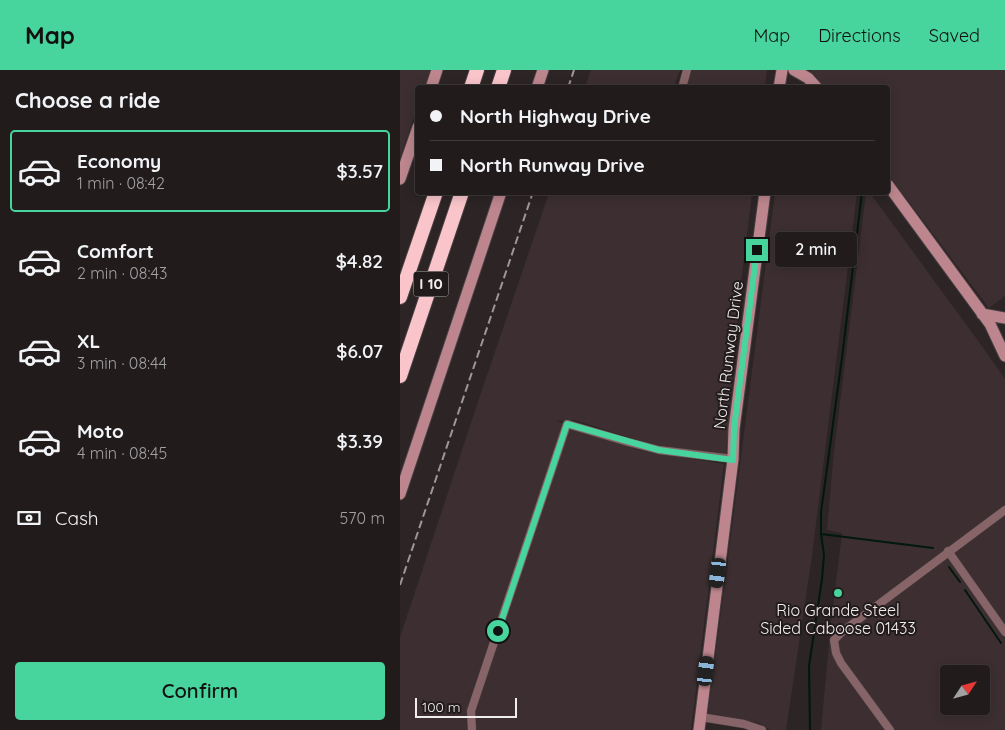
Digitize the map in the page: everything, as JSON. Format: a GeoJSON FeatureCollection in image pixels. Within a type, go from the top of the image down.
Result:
{"type":"FeatureCollection","features":[{"type":"Feature","properties":{"kind":"highway"},"geometry":{"type":"LineString","coordinates":[[472,85],[477,70]]}},
{"type":"Feature","properties":{"kind":"highway"},"geometry":{"type":"LineString","coordinates":[[499,85],[504,70]]}},
{"type":"Feature","properties":{"kind":"highway","name":"I 10"},"geometry":{"type":"LineString","coordinates":[[400,297],[435,195]]}},
{"type":"Feature","properties":{"kind":"highway","name":"I 10"},"geometry":{"type":"LineString","coordinates":[[400,376],[461,195]]}},
{"type":"Feature","properties":{"kind":"street"},"geometry":{"type":"LineString","coordinates":[[432,85],[437,70]]}},
{"type":"Feature","properties":{"kind":"street"},"geometry":{"type":"LineString","coordinates":[[538,85],[543,70]]}},
{"type":"Feature","properties":{"kind":"street"},"geometry":{"type":"LineString","coordinates":[[683,85],[687,70]]}},
{"type":"Feature","properties":{"kind":"street"},"geometry":{"type":"LineString","coordinates":[[780,85],[782,70]]}},
{"type":"Feature","properties":{"kind":"street"},"geometry":{"type":"LineString","coordinates":[[794,70],[808,78],[814,85]]}},
{"type":"Feature","properties":{"kind":"street"},"geometry":{"type":"LineString","coordinates":[[401,173],[415,135]]}},
{"type":"Feature","properties":{"kind":"street"},"geometry":{"type":"LineString","coordinates":[[890,188],[996,334],[1005,356]]}},
{"type":"Feature","properties":{"kind":"street"},"geometry":{"type":"LineString","coordinates":[[400,494],[501,195]]}},
{"type":"Feature","properties":{"kind":"street","name":"North Runway Drive"},"geometry":{"type":"LineString","coordinates":[[698,730],[765,195]]}},
{"type":"Feature","properties":{"kind":"street"},"geometry":{"type":"LineString","coordinates":[[982,314],[1005,318]]}},
{"type":"Feature","properties":{"kind":"street"},"geometry":{"type":"LineString","coordinates":[[996,334],[1005,326]]}},
{"type":"Feature","properties":{"kind":"street"},"geometry":{"type":"LineString","coordinates":[[472,730],[471,711],[567,424],[659,450],[733,460]]}},
{"type":"Feature","properties":{"kind":"street"},"geometry":{"type":"LineString","coordinates":[[890,730],[842,663],[836,653],[834,640],[843,631],[1005,510]]}},
{"type":"Feature","properties":{"kind":"street"},"geometry":{"type":"LineString","coordinates":[[948,552],[1005,632]]}},
{"type":"Feature","properties":{"kind":"street"},"geometry":{"type":"LineString","coordinates":[[701,718],[744,724],[762,730]]}},
{"type":"Feature","properties":{"kind":"shaded area"},"geometry":{"type":"Polygon","coordinates":[[[400,70],[431,70],[426,85],[415,85],[415,114],[400,158],[400,70]]]}},
{"type":"Feature","properties":{"kind":"shaded area"},"geometry":{"type":"Polygon","coordinates":[[[591,70],[680,70],[675,85],[586,85],[591,70]]]}},
{"type":"Feature","properties":{"kind":"shaded area"},"geometry":{"type":"Polygon","coordinates":[[[692,70],[767,70],[765,85],[687,85],[692,70]]]}},
{"type":"Feature","properties":{"kind":"shaded area"},"geometry":{"type":"Polygon","coordinates":[[[810,70],[1005,70],[1005,296],[989,308],[890,177],[890,85],[821,85],[810,70]]]}},
{"type":"Feature","properties":{"kind":"shaded area"},"geometry":{"type":"Polygon","coordinates":[[[548,195],[752,195],[740,291],[726,454],[642,442],[575,420],[556,421],[642,451],[724,464],[691,730],[400,730],[400,637],[548,195]]]}},
{"type":"Feature","properties":{"kind":"shaded area"},"geometry":{"type":"Polygon","coordinates":[[[775,195],[857,195],[812,556],[786,730],[770,730],[759,723],[708,713],[775,195]]]}},
{"type":"Feature","properties":{"kind":"shaded area"},"geometry":{"type":"Polygon","coordinates":[[[866,195],[871,195],[1005,379],[1005,730],[821,730],[842,533],[827,530],[834,451],[866,195]]]}},
{"type":"Feature","properties":{"kind":"waterway"},"geometry":{"type":"LineString","coordinates":[[810,730],[809,666],[824,555],[821,534],[821,512],[862,195]]}},
{"type":"Feature","properties":{"kind":"waterway"},"geometry":{"type":"LineString","coordinates":[[821,534],[933,548]]}},
{"type":"Feature","properties":{"kind":"waterway"},"geometry":{"type":"LineString","coordinates":[[949,567],[960,582]]}},
{"type":"Feature","properties":{"kind":"waterway"},"geometry":{"type":"LineString","coordinates":[[965,590],[1001,643]]}},
{"type":"Feature","properties":{"kind":"railway"},"geometry":{"type":"LineString","coordinates":[[569,85],[574,70]]}},
{"type":"Feature","properties":{"kind":"railway"},"geometry":{"type":"LineString","coordinates":[[400,585],[532,195]]}},
{"type":"Feature","properties":{"kind":"railway"},"geometry":{"type":"LineString","coordinates":[[838,598],[839,587]]}},
{"type":"Feature","properties":{"kind":"place","name":"Rio Grande Steel Sided Caboose 01433"},"geometry":{"type":"Point","coordinates":[838,593]}},
{"type":"Feature","properties":{"kind":"route"},"geometry":{"type":"LineString","coordinates":[[498,631],[567,424],[659,450],[733,460],[734,428],[757,250]]}}]}
